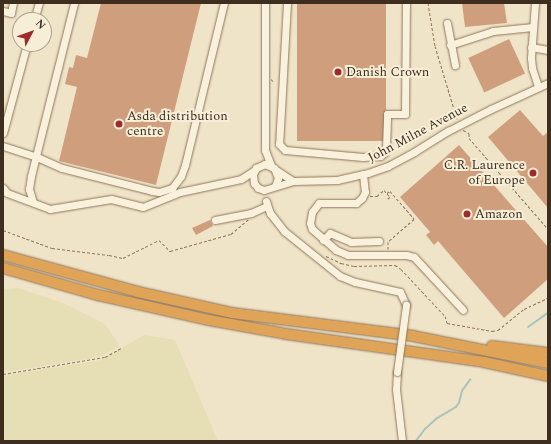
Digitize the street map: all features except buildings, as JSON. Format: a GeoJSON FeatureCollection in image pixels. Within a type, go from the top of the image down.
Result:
{"type":"FeatureCollection","features":[{"type":"Feature","properties":{"kind":"highway"},"geometry":{"type":"LineString","coordinates":[[3,255],[138,292],[232,313],[548,353]]}},
{"type":"Feature","properties":{"kind":"highway"},"geometry":{"type":"LineString","coordinates":[[3,268],[98,295],[209,320],[286,334],[484,362],[548,376]]}},
{"type":"Feature","properties":{"kind":"highway"},"geometry":{"type":"LineString","coordinates":[[413,336],[548,363]]}},
{"type":"Feature","properties":{"kind":"street"},"geometry":{"type":"LineString","coordinates":[[3,11],[11,13],[13,3]]}},
{"type":"Feature","properties":{"kind":"street"},"geometry":{"type":"LineString","coordinates":[[33,202],[29,189],[74,3]]}},
{"type":"Feature","properties":{"kind":"street"},"geometry":{"type":"LineString","coordinates":[[3,146],[37,157],[62,168],[152,191],[159,192],[172,188],[181,176],[185,165],[224,3]]}},
{"type":"Feature","properties":{"kind":"street"},"geometry":{"type":"LineString","coordinates":[[265,3],[269,88],[265,150],[252,178],[279,227],[340,276],[355,282],[400,292],[406,305],[396,389],[402,441]]}},
{"type":"Feature","properties":{"kind":"street"},"geometry":{"type":"LineString","coordinates":[[287,3],[279,144],[285,150],[363,157],[380,156],[384,153],[386,148],[387,114],[404,114],[406,3]]}},
{"type":"Feature","properties":{"kind":"street"},"geometry":{"type":"LineString","coordinates":[[535,3],[531,47],[532,68],[538,87]]}},
{"type":"Feature","properties":{"kind":"street"},"geometry":{"type":"LineString","coordinates":[[447,23],[455,65]]}},
{"type":"Feature","properties":{"kind":"street"},"geometry":{"type":"LineString","coordinates":[[450,45],[493,31],[533,27]]}},
{"type":"Feature","properties":{"kind":"street"},"geometry":{"type":"LineString","coordinates":[[531,47],[548,50]]}},
{"type":"Feature","properties":{"kind":"street"},"geometry":{"type":"LineString","coordinates":[[3,133],[26,52]]}},
{"type":"Feature","properties":{"kind":"street","name":"John Milne Avenue"},"geometry":{"type":"LineString","coordinates":[[273,187],[293,181],[336,180],[364,174],[388,166],[473,118],[548,83]]}},
{"type":"Feature","properties":{"kind":"street"},"geometry":{"type":"LineString","coordinates":[[215,220],[251,213],[267,204],[278,178],[265,150]]}},
{"type":"Feature","properties":{"kind":"street"},"geometry":{"type":"LineString","coordinates":[[3,188],[7,193],[50,208],[111,200],[143,207],[180,192],[241,179],[256,168],[265,164],[274,168],[293,181]]}},
{"type":"Feature","properties":{"kind":"street"},"geometry":{"type":"LineString","coordinates":[[364,174],[365,192],[359,202],[323,202],[314,207],[310,223],[316,234],[336,250],[348,256],[414,257],[463,310]]}},
{"type":"Feature","properties":{"kind":"street"},"geometry":{"type":"LineString","coordinates":[[241,179],[258,188],[273,187]]}},
{"type":"Feature","properties":{"kind":"street"},"geometry":{"type":"LineString","coordinates":[[323,240],[330,233],[351,242],[379,241]]}},
{"type":"Feature","properties":{"kind":"path"},"geometry":{"type":"LineString","coordinates":[[428,3],[435,46],[458,122]]}},
{"type":"Feature","properties":{"kind":"path"},"geometry":{"type":"LineString","coordinates":[[461,128],[469,133],[469,138],[548,229]]}},
{"type":"Feature","properties":{"kind":"path"},"geometry":{"type":"LineString","coordinates":[[370,196],[377,196],[384,190],[387,193],[390,191],[414,219],[388,242],[388,249]]}},
{"type":"Feature","properties":{"kind":"path"},"geometry":{"type":"LineString","coordinates":[[386,200],[390,197],[387,193]]}},
{"type":"Feature","properties":{"kind":"path"},"geometry":{"type":"LineString","coordinates":[[3,230],[52,248],[122,258],[159,240],[170,251],[231,234],[246,224],[251,213]]}},
{"type":"Feature","properties":{"kind":"path"},"geometry":{"type":"LineString","coordinates":[[313,255],[319,254],[341,263],[354,266],[394,265],[402,269],[445,316],[447,323],[492,331],[498,330],[524,309],[548,298]]}},
{"type":"Feature","properties":{"kind":"path"},"geometry":{"type":"LineString","coordinates":[[3,374],[105,357],[121,348]]}},
{"type":"Feature","properties":{"kind":"shaded area"},"geometry":{"type":"Polygon","coordinates":[[[18,288],[63,303],[105,324],[120,346],[104,355],[93,358],[11,371],[3,370],[3,289],[18,288]]]}},
{"type":"Feature","properties":{"kind":"shaded area"},"geometry":{"type":"Polygon","coordinates":[[[144,335],[175,340],[218,441],[3,441],[3,376],[101,360],[144,335]]]}},
{"type":"Feature","properties":{"kind":"waterway"},"geometry":{"type":"LineString","coordinates":[[528,327],[548,313]]}},
{"type":"Feature","properties":{"kind":"waterway"},"geometry":{"type":"LineString","coordinates":[[416,441],[425,429],[436,419],[456,407],[459,403],[462,391],[470,380]]}},
{"type":"Feature","properties":{"kind":"place","name":"Danish Crown"},"geometry":{"type":"Point","coordinates":[338,72]}},
{"type":"Feature","properties":{"kind":"place","name":"Asda distribution centre"},"geometry":{"type":"Point","coordinates":[119,124]}},
{"type":"Feature","properties":{"kind":"place","name":"C.R. Laurence of Europe"},"geometry":{"type":"Point","coordinates":[533,173]}},
{"type":"Feature","properties":{"kind":"place","name":"Amazon"},"geometry":{"type":"Point","coordinates":[467,214]}}]}
